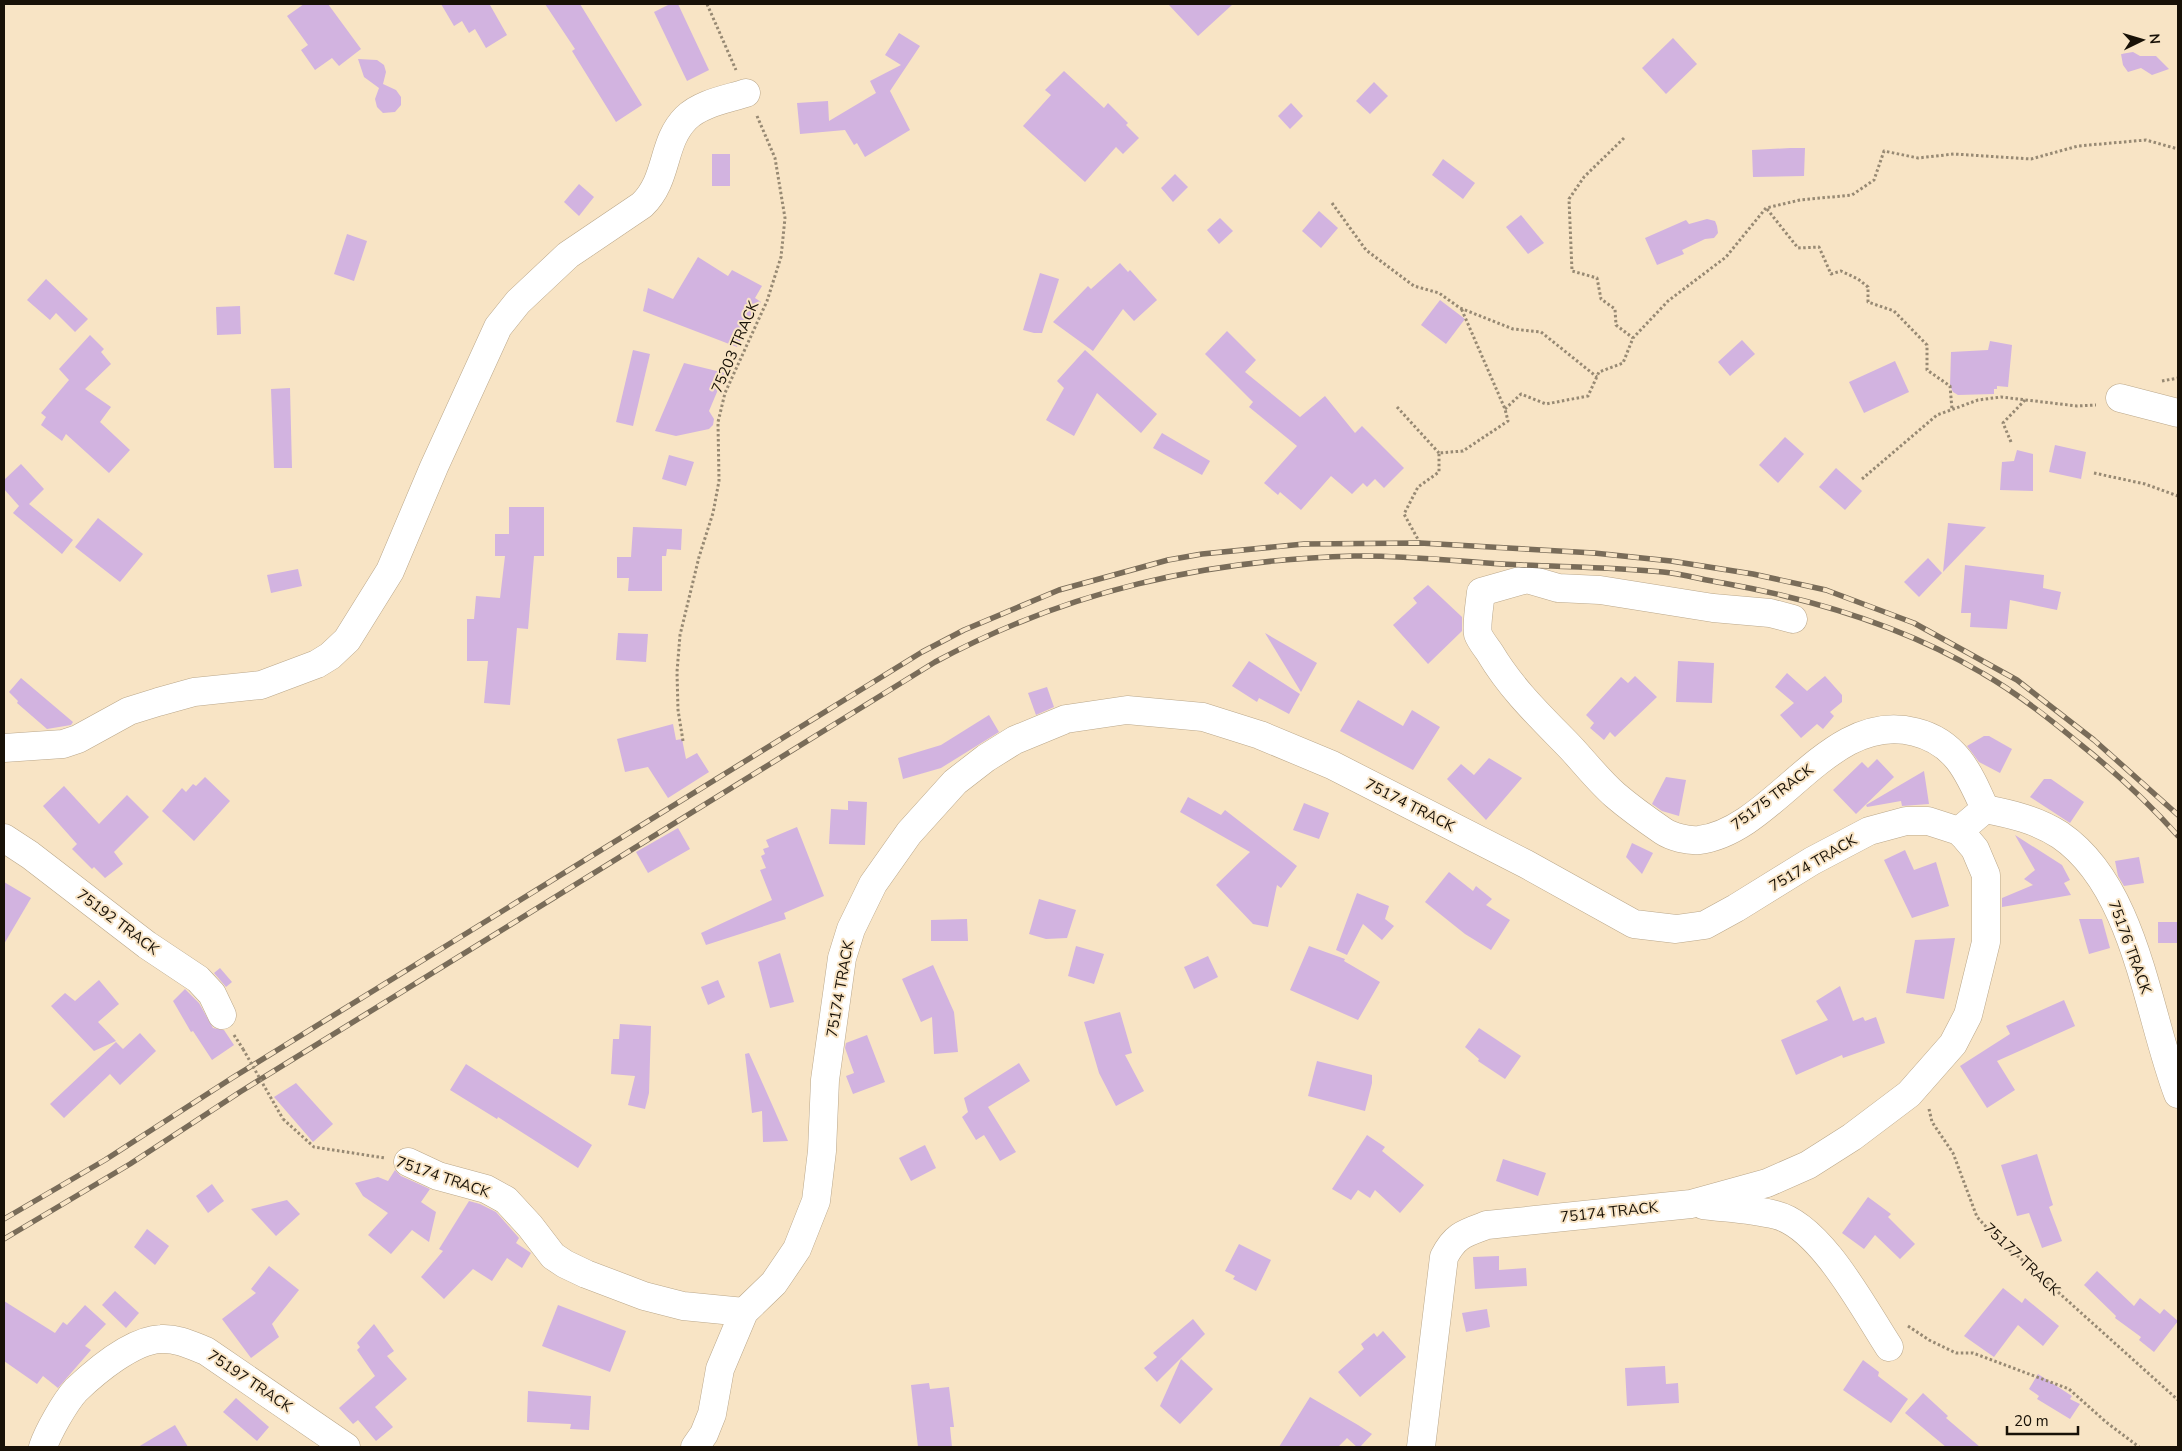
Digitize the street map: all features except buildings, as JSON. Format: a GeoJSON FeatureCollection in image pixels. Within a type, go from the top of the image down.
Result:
{"type":"FeatureCollection","features":[{"type":"Feature","properties":{"kind":"street"},"geometry":{"type":"LineString","coordinates":[[4,748],[63,744],[78,739],[129,711],[194,692],[261,685],[317,664],[330,656],[347,640],[390,571],[498,327],[518,302],[568,255],[650,198],[658,186],[670,143],[687,117],[706,106],[746,93]]}},
{"type":"Feature","properties":{"kind":"street"},"geometry":{"type":"LineString","coordinates":[[2120,398],[2178,413]]}},
{"type":"Feature","properties":{"kind":"street","name":"75175 TRACK"},"geometry":{"type":"LineString","coordinates":[[1793,619],[1770,613],[1713,608],[1600,590],[1558,588],[1527,579],[1481,592],[1478,633],[1513,689],[1614,794],[1665,832],[1685,839],[1698,840],[1715,837],[1741,824],[1824,758],[1860,735],[1885,729],[1912,731],[1926,735],[1943,744],[1956,755],[1970,775],[1985,809]]}},
{"type":"Feature","properties":{"kind":"street","name":"75174 TRACK"},"geometry":{"type":"LineString","coordinates":[[408,1162],[438,1176],[486,1189],[506,1200],[530,1226],[553,1256],[586,1274],[644,1296],[683,1306],[744,1312],[774,1282],[797,1249],[816,1201],[822,1151],[825,1080],[842,958],[851,929],[873,884],[909,833],[955,782],[986,758],[1015,740],[1066,719],[1128,710],[1202,717],[1260,735],[1332,765],[1526,864],[1634,924],[1676,929],[1705,925],[1812,861],[1869,831],[1906,821],[1928,821],[1959,831],[1975,849],[1986,875],[1986,942],[1968,1015],[1953,1044],[1923,1080],[1909,1094],[1852,1138],[1808,1165],[1767,1183],[1692,1204],[1487,1225],[1459,1235],[1444,1257],[1421,1447]]}},
{"type":"Feature","properties":{"kind":"street"},"geometry":{"type":"LineString","coordinates":[[1959,831],[1985,809]]}},
{"type":"Feature","properties":{"kind":"street","name":"75176 TRACK"},"geometry":{"type":"LineString","coordinates":[[1985,809],[2018,816],[2059,834],[2073,845],[2101,878],[2116,904],[2142,973],[2167,1065],[2178,1094]]}},
{"type":"Feature","properties":{"kind":"street","name":"75192 TRACK"},"geometry":{"type":"LineString","coordinates":[[4,838],[51,871],[147,945],[198,979],[212,994],[222,1015]]}},
{"type":"Feature","properties":{"kind":"street"},"geometry":{"type":"LineString","coordinates":[[1692,1204],[1777,1215],[1801,1227],[1834,1263],[1889,1347]]}},
{"type":"Feature","properties":{"kind":"street"},"geometry":{"type":"LineString","coordinates":[[695,1447],[704,1434],[712,1414],[720,1369],[744,1312]]}},
{"type":"Feature","properties":{"kind":"street","name":"75197 TRACK"},"geometry":{"type":"LineString","coordinates":[[43,1447],[75,1391],[118,1356],[141,1343],[161,1339],[180,1341],[206,1351],[346,1447]]}},
{"type":"Feature","properties":{"kind":"path","name":"75203 TRACK"},"geometry":{"type":"LineString","coordinates":[[683,741],[678,710],[677,672],[680,635],[699,557],[713,513],[719,481],[718,422],[725,392],[767,301],[781,257],[785,218],[775,158],[707,4]]}},
{"type":"Feature","properties":{"kind":"path"},"geometry":{"type":"LineString","coordinates":[[1624,138],[1584,177],[1569,199],[1572,272],[1598,278],[1601,299],[1615,309],[1616,325],[1634,338]]}},
{"type":"Feature","properties":{"kind":"path"},"geometry":{"type":"LineString","coordinates":[[1505,409],[1522,394],[1546,404],[1588,396],[1599,372],[1623,363],[1634,338],[1668,301],[1726,257],[1766,208],[1800,200],[1852,196],[1874,180],[1884,151],[1918,158],[1954,154],[2031,159],[2078,146],[2146,140],[2178,149]]}},
{"type":"Feature","properties":{"kind":"path"},"geometry":{"type":"LineString","coordinates":[[1332,203],[1366,250],[1414,286],[1439,293],[1460,308],[1513,329],[1541,332],[1597,377]]}},
{"type":"Feature","properties":{"kind":"path"},"geometry":{"type":"LineString","coordinates":[[1766,208],[1798,248],[1819,247],[1831,274],[1841,271],[1858,279],[1868,287],[1868,302],[1894,311],[1927,345],[1927,370],[1950,386],[1952,410]]}},
{"type":"Feature","properties":{"kind":"path"},"geometry":{"type":"LineString","coordinates":[[1439,453],[1463,450],[1508,421],[1505,409],[1460,308]]}},
{"type":"Feature","properties":{"kind":"path"},"geometry":{"type":"LineString","coordinates":[[2160,382],[2178,378]]}},
{"type":"Feature","properties":{"kind":"path"},"geometry":{"type":"LineString","coordinates":[[1862,479],[1937,415],[1978,400],[2001,396],[2077,406],[2101,405],[2120,398]]}},
{"type":"Feature","properties":{"kind":"path"},"geometry":{"type":"LineString","coordinates":[[2011,442],[2004,423],[2026,400]]}},
{"type":"Feature","properties":{"kind":"path"},"geometry":{"type":"LineString","coordinates":[[1397,406],[1439,453],[1438,472],[1418,487],[1404,514],[1420,543]]}},
{"type":"Feature","properties":{"kind":"path"},"geometry":{"type":"LineString","coordinates":[[2094,472],[2145,484],[2178,496]]}},
{"type":"Feature","properties":{"kind":"path","name":"75174 TRACK"},"geometry":{"type":"LineString","coordinates":[[243,1049],[282,1119],[314,1147],[408,1162]]}},
{"type":"Feature","properties":{"kind":"path","name":"75177 TRACK"},"geometry":{"type":"LineString","coordinates":[[1923,1080],[1932,1122],[1953,1153],[1977,1217],[2004,1246],[2178,1400]]}},
{"type":"Feature","properties":{"kind":"path"},"geometry":{"type":"LineString","coordinates":[[1900,1321],[1929,1340],[1956,1354],[1973,1353],[2069,1388],[2139,1447]]}},
{"type":"Feature","properties":{"kind":"railway"},"geometry":{"type":"LineString","coordinates":[[4,1219],[105,1160],[232,1078],[922,652],[964,630],[1059,590],[1168,560],[1202,554],[1304,544],[1420,543],[1594,553],[1671,561],[1753,574],[1826,590],[1914,623],[2017,680],[2094,740],[2178,815]]}},
{"type":"Feature","properties":{"kind":"railway"},"geometry":{"type":"LineString","coordinates":[[4,1239],[130,1164],[240,1092],[935,662],[985,637],[1035,616],[1086,598],[1138,584],[1191,573],[1244,564],[1299,559],[1354,556],[1409,557],[1502,564],[1663,572],[1790,597],[1857,616],[1921,641],[1952,656],[2008,689],[2045,715],[2106,765],[2143,799],[2178,836]]}}]}
